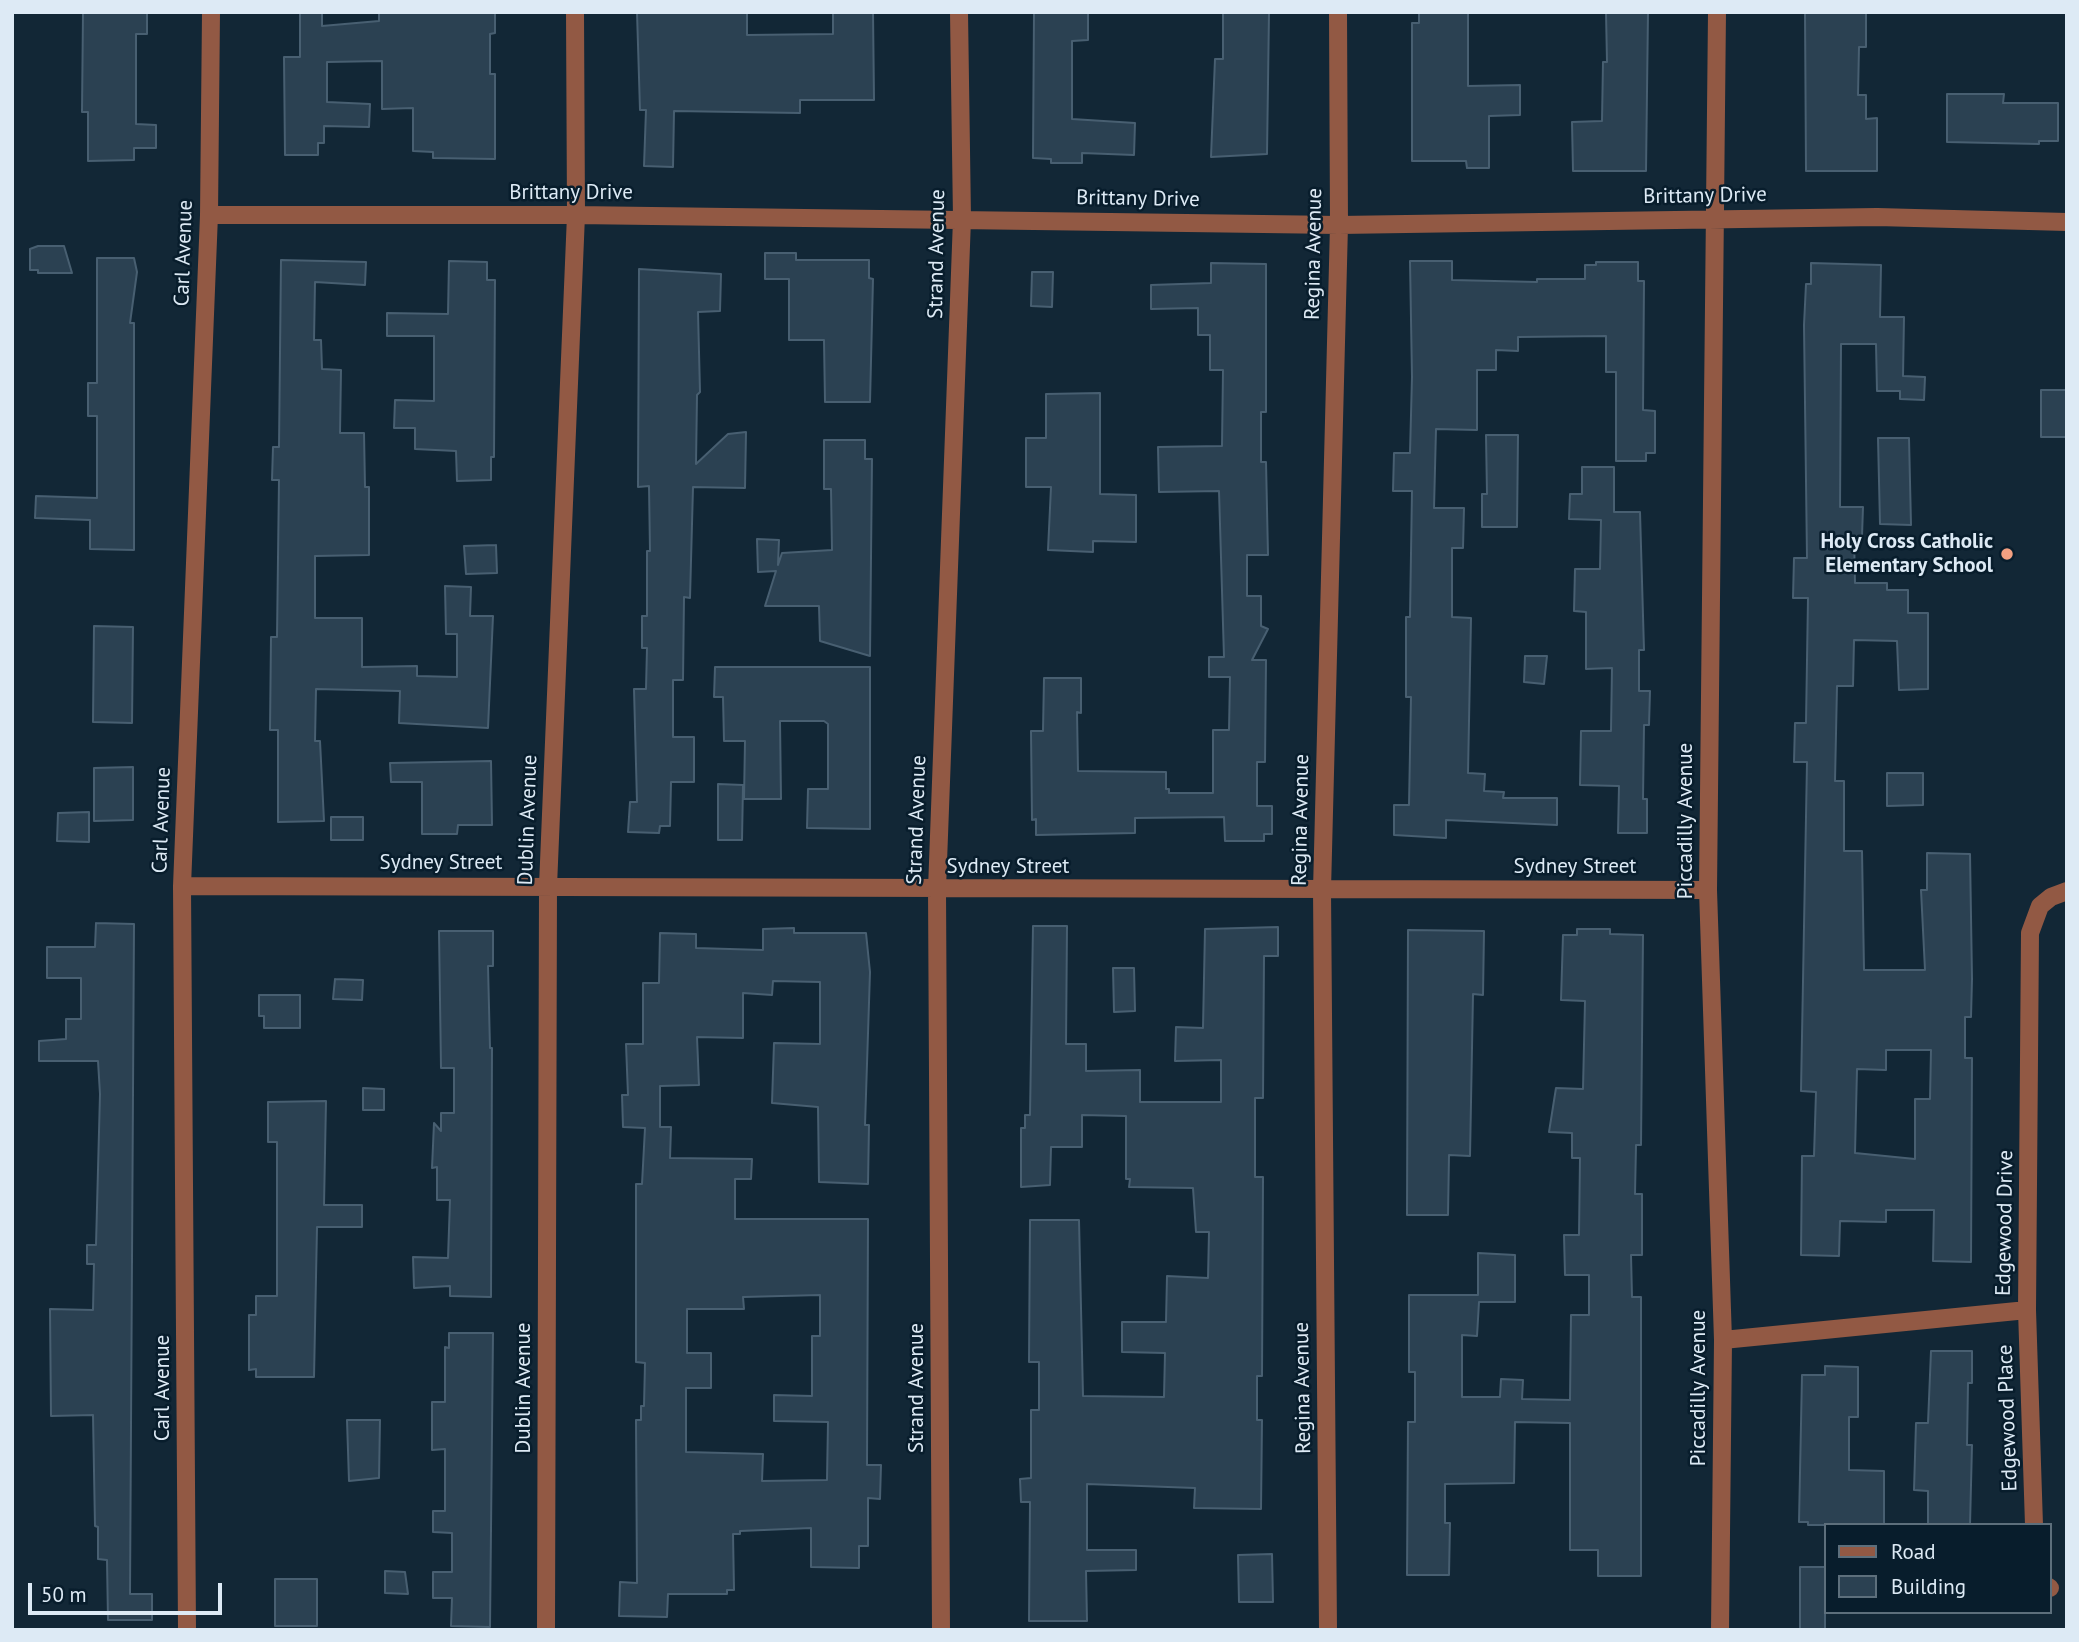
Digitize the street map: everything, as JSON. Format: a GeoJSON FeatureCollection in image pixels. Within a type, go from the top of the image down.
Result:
{"type":"FeatureCollection","features":[{"type":"Feature","properties":{"kind":"street","name":"Carl Avenue"},"geometry":{"type":"LineString","coordinates":[[187,1630],[182,886],[209,215],[211,12]]}},
{"type":"Feature","properties":{"kind":"street","name":"Dublin Avenue"},"geometry":{"type":"LineString","coordinates":[[546,1630],[548,886],[576,215],[575,12]]}},
{"type":"Feature","properties":{"kind":"street","name":"Strand Avenue"},"geometry":{"type":"LineString","coordinates":[[941,1630],[937,889],[962,219],[959,12]]}},
{"type":"Feature","properties":{"kind":"street","name":"Regina Avenue"},"geometry":{"type":"LineString","coordinates":[[1328,1630],[1321,890],[1339,225],[1338,12]]}},
{"type":"Feature","properties":{"kind":"street","name":"Piccadilly Avenue"},"geometry":{"type":"LineString","coordinates":[[1717,12],[1708,890],[1723,1340],[1720,1630]]}},
{"type":"Feature","properties":{"kind":"street","name":"Brittany Drive"},"geometry":{"type":"LineString","coordinates":[[209,215],[576,215],[1339,225],[1877,217],[2067,222]]}},
{"type":"Feature","properties":{"kind":"street","name":"Sydney Street"},"geometry":{"type":"LineString","coordinates":[[182,886],[1708,890]]}},
{"type":"Feature","properties":{"kind":"street","name":"Edgewood Drive"},"geometry":{"type":"LineString","coordinates":[[1723,1340],[2027,1310],[2030,933],[2040,906],[2050,897],[2067,891]]}},
{"type":"Feature","properties":{"kind":"street","name":"Edgewood Place"},"geometry":{"type":"LineString","coordinates":[[2027,1310],[2034,1523]]}},
{"type":"Feature","properties":{"kind":"building"},"geometry":{"type":"Polygon","coordinates":[[[83,12],[147,12],[147,34],[136,34],[136,124],[156,125],[156,148],[134,148],[134,160],[88,161],[88,112],[82,112],[83,12]]]}},
{"type":"Feature","properties":{"kind":"building"},"geometry":{"type":"Polygon","coordinates":[[[300,12],[322,12],[322,26],[379,21],[379,12],[495,12],[495,33],[490,34],[490,74],[495,74],[495,159],[433,158],[433,152],[413,151],[413,108],[382,109],[382,61],[327,62],[327,102],[370,104],[369,127],[324,126],[324,143],[318,143],[318,155],[285,155],[284,57],[300,57],[300,12]]]}},
{"type":"Feature","properties":{"kind":"building"},"geometry":{"type":"Polygon","coordinates":[[[637,12],[747,12],[747,35],[833,34],[833,12],[873,12],[874,100],[800,100],[800,113],[674,111],[673,167],[644,166],[646,110],[640,110],[637,12]]]}},
{"type":"Feature","properties":{"kind":"building"},"geometry":{"type":"Polygon","coordinates":[[[1034,12],[1088,12],[1088,40],[1072,41],[1072,119],[1135,123],[1134,155],[1082,153],[1082,163],[1051,163],[1051,159],[1033,158],[1034,12]]]}},
{"type":"Feature","properties":{"kind":"building"},"geometry":{"type":"Polygon","coordinates":[[[1223,12],[1269,12],[1267,154],[1211,157],[1215,59],[1223,59],[1223,12]]]}},
{"type":"Feature","properties":{"kind":"building"},"geometry":{"type":"Polygon","coordinates":[[[1419,12],[1468,12],[1468,86],[1520,85],[1520,115],[1489,116],[1489,168],[1467,168],[1466,161],[1412,161],[1412,23],[1419,23],[1419,12]]]}},
{"type":"Feature","properties":{"kind":"building"},"geometry":{"type":"Polygon","coordinates":[[[1606,12],[1648,12],[1646,171],[1573,171],[1572,122],[1602,121],[1603,62],[1607,62],[1606,12]]]}},
{"type":"Feature","properties":{"kind":"building"},"geometry":{"type":"Polygon","coordinates":[[[1805,12],[1866,12],[1866,47],[1859,47],[1858,95],[1866,95],[1866,119],[1877,118],[1877,171],[1806,171],[1805,12]]]}},
{"type":"Feature","properties":{"kind":"building"},"geometry":{"type":"Polygon","coordinates":[[[1947,94],[2004,94],[2003,103],[2058,103],[2058,141],[2039,141],[2039,144],[1947,142],[1947,94]]]}},
{"type":"Feature","properties":{"kind":"building"},"geometry":{"type":"Polygon","coordinates":[[[38,246],[64,246],[72,273],[38,273],[38,270],[30,270],[30,249],[38,246]]]}},
{"type":"Feature","properties":{"kind":"building"},"geometry":{"type":"Polygon","coordinates":[[[765,253],[796,253],[796,260],[869,260],[869,278],[873,279],[870,402],[825,402],[824,340],[789,340],[789,279],[765,279],[765,253]]]}},
{"type":"Feature","properties":{"kind":"building"},"geometry":{"type":"Polygon","coordinates":[[[97,258],[134,258],[137,272],[130,323],[134,323],[134,550],[90,549],[90,520],[35,518],[36,496],[97,498],[97,416],[88,416],[88,383],[97,383],[97,258]]]}},
{"type":"Feature","properties":{"kind":"building"},"geometry":{"type":"Polygon","coordinates":[[[281,260],[366,262],[365,285],[315,282],[314,340],[321,340],[322,369],[341,370],[340,433],[364,433],[365,487],[369,487],[369,555],[315,556],[315,618],[362,618],[362,667],[417,666],[417,676],[457,677],[457,634],[446,634],[445,586],[471,587],[470,616],[493,616],[488,728],[399,723],[400,691],[316,689],[315,741],[320,741],[324,821],[278,822],[278,730],[270,730],[271,637],[277,637],[279,480],[272,480],[273,447],[279,447],[281,260]]]}},
{"type":"Feature","properties":{"kind":"building"},"geometry":{"type":"Polygon","coordinates":[[[449,261],[487,262],[487,280],[495,280],[494,457],[491,457],[491,480],[457,481],[456,451],[415,449],[415,428],[394,428],[395,400],[434,401],[434,336],[387,336],[387,313],[448,314],[449,261]]]}},
{"type":"Feature","properties":{"kind":"building"},"geometry":{"type":"Polygon","coordinates":[[[1410,261],[1452,261],[1452,280],[1537,282],[1537,279],[1585,279],[1585,265],[1596,265],[1596,262],[1638,262],[1638,281],[1644,281],[1643,410],[1655,411],[1655,453],[1646,453],[1646,461],[1616,461],[1616,372],[1606,372],[1606,336],[1518,337],[1518,351],[1496,350],[1496,370],[1477,370],[1477,430],[1436,429],[1434,508],[1464,508],[1463,548],[1452,548],[1452,617],[1471,618],[1468,773],[1485,774],[1484,791],[1504,792],[1503,798],[1557,798],[1557,825],[1446,820],[1446,838],[1394,835],[1394,805],[1409,805],[1411,697],[1406,697],[1406,617],[1410,617],[1412,491],[1393,491],[1394,453],[1410,453],[1410,261]]]}},
{"type":"Feature","properties":{"kind":"building"},"geometry":{"type":"Polygon","coordinates":[[[1211,263],[1266,264],[1266,412],[1261,412],[1261,462],[1266,462],[1268,555],[1247,555],[1247,596],[1261,596],[1261,626],[1268,629],[1252,660],[1266,660],[1265,762],[1257,762],[1257,806],[1272,806],[1272,834],[1264,834],[1264,841],[1225,841],[1224,817],[1135,818],[1135,833],[1036,835],[1036,819],[1032,820],[1031,731],[1043,731],[1044,678],[1081,678],[1081,713],[1077,712],[1078,771],[1166,772],[1166,789],[1169,789],[1169,793],[1213,793],[1213,730],[1229,730],[1230,677],[1209,677],[1209,657],[1224,657],[1219,491],[1159,492],[1158,447],[1222,446],[1223,370],[1210,370],[1210,335],[1198,335],[1198,308],[1151,309],[1151,285],[1211,283],[1211,263]]]}},
{"type":"Feature","properties":{"kind":"building"},"geometry":{"type":"Polygon","coordinates":[[[1811,263],[1881,265],[1880,317],[1904,317],[1903,376],[1925,377],[1924,400],[1900,399],[1900,391],[1877,391],[1876,344],[1841,344],[1840,507],[1863,507],[1862,536],[1854,536],[1855,583],[1887,583],[1887,590],[1908,590],[1908,613],[1928,613],[1928,689],[1899,690],[1897,641],[1854,640],[1853,686],[1837,686],[1835,781],[1844,781],[1844,851],[1862,851],[1864,970],[1925,970],[1921,890],[1927,890],[1927,853],[1970,854],[1972,979],[1971,1017],[1965,1017],[1965,1058],[1972,1058],[1971,1262],[1933,1261],[1934,1210],[1886,1210],[1886,1222],[1840,1221],[1839,1256],[1801,1255],[1802,1156],[1814,1156],[1816,1092],[1801,1091],[1807,762],[1794,762],[1795,723],[1806,723],[1808,598],[1793,598],[1794,558],[1807,558],[1804,325],[1806,284],[1811,284],[1811,263]],[[1886,1050],[1886,1070],[1857,1069],[1855,1153],[1915,1159],[1915,1099],[1930,1099],[1931,1050],[1886,1050]]]}},
{"type":"Feature","properties":{"kind":"building"},"geometry":{"type":"Polygon","coordinates":[[[639,269],[721,274],[720,311],[698,312],[700,392],[697,395],[696,464],[728,434],[746,432],[745,488],[693,487],[690,598],[684,597],[683,680],[673,680],[673,737],[694,737],[694,782],[671,782],[670,826],[660,826],[659,833],[628,832],[630,802],[637,802],[634,689],[646,689],[647,648],[642,648],[642,616],[647,616],[647,551],[650,551],[649,486],[638,487],[639,269]]]}},
{"type":"Feature","properties":{"kind":"building"},"geometry":{"type":"Polygon","coordinates":[[[1032,272],[1053,272],[1052,307],[1031,306],[1032,272]]]}},
{"type":"Feature","properties":{"kind":"building"},"geometry":{"type":"Polygon","coordinates":[[[2041,390],[2067,390],[2067,437],[2041,437],[2041,390]]]}},
{"type":"Feature","properties":{"kind":"building"},"geometry":{"type":"Polygon","coordinates":[[[1100,393],[1100,494],[1136,495],[1136,542],[1093,541],[1093,552],[1048,550],[1051,487],[1026,487],[1026,438],[1046,438],[1046,394],[1100,393]]]}},
{"type":"Feature","properties":{"kind":"building"},"geometry":{"type":"Polygon","coordinates":[[[1486,435],[1518,435],[1517,527],[1482,527],[1482,494],[1487,494],[1486,435]]]}},
{"type":"Feature","properties":{"kind":"building"},"geometry":{"type":"Polygon","coordinates":[[[1878,438],[1909,438],[1911,525],[1880,524],[1878,438]]]}},
{"type":"Feature","properties":{"kind":"building"},"geometry":{"type":"Polygon","coordinates":[[[824,440],[865,440],[865,459],[872,459],[870,656],[820,641],[819,606],[765,606],[776,571],[758,572],[757,539],[779,540],[778,565],[782,553],[832,550],[831,489],[824,489],[824,440]]]}},
{"type":"Feature","properties":{"kind":"building"},"geometry":{"type":"Polygon","coordinates":[[[1582,467],[1614,467],[1614,512],[1640,512],[1644,650],[1639,650],[1639,691],[1650,691],[1649,725],[1644,725],[1643,799],[1647,799],[1647,833],[1618,833],[1619,786],[1580,785],[1581,731],[1611,731],[1612,668],[1586,669],[1586,612],[1574,611],[1575,569],[1600,569],[1601,520],[1569,519],[1570,494],[1582,494],[1582,467]]]}},
{"type":"Feature","properties":{"kind":"building"},"geometry":{"type":"Polygon","coordinates":[[[496,545],[497,573],[466,574],[464,546],[496,545]]]}},
{"type":"Feature","properties":{"kind":"building"},"geometry":{"type":"Polygon","coordinates":[[[94,626],[133,627],[132,723],[93,722],[94,626]]]}},
{"type":"Feature","properties":{"kind":"building"},"geometry":{"type":"Polygon","coordinates":[[[1525,656],[1547,656],[1544,684],[1524,682],[1525,656]]]}},
{"type":"Feature","properties":{"kind":"building"},"geometry":{"type":"Polygon","coordinates":[[[715,667],[870,667],[870,829],[807,828],[808,789],[828,789],[828,724],[824,721],[780,721],[781,799],[744,799],[745,741],[724,741],[723,697],[714,697],[715,667]]]}},
{"type":"Feature","properties":{"kind":"building"},"geometry":{"type":"Polygon","coordinates":[[[491,761],[492,825],[458,825],[457,834],[422,834],[422,782],[391,782],[390,763],[491,761]]]}},
{"type":"Feature","properties":{"kind":"building"},"geometry":{"type":"Polygon","coordinates":[[[133,767],[133,820],[94,821],[94,768],[133,767]]]}},
{"type":"Feature","properties":{"kind":"building"},"geometry":{"type":"Polygon","coordinates":[[[1887,773],[1923,773],[1923,805],[1887,806],[1887,773]]]}},
{"type":"Feature","properties":{"kind":"building"},"geometry":{"type":"Polygon","coordinates":[[[718,784],[743,785],[742,840],[718,840],[718,784]]]}},
{"type":"Feature","properties":{"kind":"building"},"geometry":{"type":"Polygon","coordinates":[[[89,812],[89,842],[57,841],[58,813],[89,812]]]}},
{"type":"Feature","properties":{"kind":"building"},"geometry":{"type":"Polygon","coordinates":[[[331,817],[363,817],[363,840],[331,840],[331,817]]]}},
{"type":"Feature","properties":{"kind":"building"},"geometry":{"type":"Polygon","coordinates":[[[96,923],[134,924],[130,1594],[152,1594],[152,1620],[108,1620],[107,1560],[98,1559],[98,1527],[95,1526],[93,1415],[51,1416],[50,1309],[93,1310],[94,1264],[87,1264],[87,1245],[96,1245],[100,1094],[98,1061],[39,1061],[39,1041],[66,1039],[66,1019],[81,1019],[81,978],[47,978],[47,947],[95,947],[96,923]]]}},
{"type":"Feature","properties":{"kind":"building"},"geometry":{"type":"Polygon","coordinates":[[[1033,926],[1067,926],[1066,1044],[1086,1044],[1086,1071],[1140,1070],[1140,1102],[1221,1102],[1221,1060],[1175,1061],[1176,1027],[1203,1028],[1205,929],[1278,927],[1278,956],[1264,956],[1263,1098],[1255,1098],[1255,1177],[1263,1177],[1262,1376],[1257,1376],[1257,1420],[1262,1420],[1261,1509],[1194,1508],[1195,1488],[1087,1484],[1087,1550],[1136,1550],[1136,1570],[1086,1571],[1087,1621],[1029,1621],[1030,1502],[1021,1502],[1020,1479],[1031,1478],[1031,1410],[1039,1410],[1039,1362],[1029,1362],[1030,1220],[1079,1220],[1083,1396],[1164,1397],[1165,1353],[1122,1352],[1122,1322],[1166,1322],[1167,1276],[1208,1278],[1209,1232],[1196,1232],[1193,1188],[1129,1187],[1130,1179],[1126,1179],[1126,1116],[1082,1115],[1082,1147],[1051,1147],[1050,1185],[1021,1187],[1021,1128],[1025,1128],[1025,1115],[1030,1115],[1033,926]]]}},
{"type":"Feature","properties":{"kind":"building"},"geometry":{"type":"Polygon","coordinates":[[[794,928],[794,933],[866,933],[870,972],[865,1125],[869,1125],[868,1184],[819,1182],[818,1107],[772,1103],[774,1043],[820,1044],[820,982],[773,981],[772,995],[743,993],[743,1038],[697,1037],[699,1085],[660,1086],[660,1127],[671,1127],[670,1158],[752,1159],[751,1179],[735,1179],[735,1219],[868,1219],[867,1465],[881,1465],[880,1499],[868,1498],[868,1546],[859,1546],[859,1568],[811,1567],[811,1528],[740,1531],[740,1534],[733,1534],[734,1590],[727,1590],[727,1594],[668,1594],[667,1617],[619,1616],[620,1582],[637,1583],[636,1420],[641,1420],[641,1406],[644,1406],[645,1363],[636,1362],[636,1184],[642,1184],[645,1128],[623,1127],[622,1095],[628,1095],[626,1044],[643,1044],[643,983],[659,983],[660,933],[696,934],[696,948],[763,950],[763,929],[794,928]],[[820,1295],[743,1297],[744,1309],[687,1309],[687,1353],[711,1353],[711,1388],[686,1388],[686,1452],[763,1454],[762,1481],[827,1480],[828,1422],[774,1421],[774,1395],[812,1396],[812,1336],[820,1336],[820,1295]]]}},
{"type":"Feature","properties":{"kind":"building"},"geometry":{"type":"Polygon","coordinates":[[[1577,929],[1610,929],[1610,934],[1643,935],[1641,1145],[1636,1145],[1635,1194],[1642,1194],[1642,1255],[1631,1255],[1632,1297],[1641,1297],[1641,1576],[1598,1576],[1598,1550],[1570,1550],[1570,1423],[1515,1422],[1514,1483],[1445,1484],[1445,1523],[1450,1523],[1449,1575],[1407,1575],[1408,1422],[1415,1422],[1415,1372],[1409,1372],[1409,1295],[1478,1295],[1478,1253],[1515,1255],[1515,1302],[1479,1302],[1477,1336],[1462,1335],[1462,1397],[1500,1397],[1501,1379],[1523,1380],[1522,1399],[1570,1400],[1571,1315],[1589,1315],[1589,1275],[1565,1275],[1564,1235],[1579,1235],[1580,1158],[1572,1158],[1572,1133],[1549,1132],[1556,1088],[1583,1089],[1585,1001],[1561,1000],[1563,935],[1577,935],[1577,929]]]}},
{"type":"Feature","properties":{"kind":"building"},"geometry":{"type":"Polygon","coordinates":[[[1408,930],[1484,931],[1483,995],[1473,994],[1470,1156],[1449,1155],[1448,1215],[1407,1215],[1408,930]]]}},
{"type":"Feature","properties":{"kind":"building"},"geometry":{"type":"Polygon","coordinates":[[[439,931],[493,931],[493,966],[488,966],[492,1048],[491,1297],[450,1296],[450,1286],[414,1288],[413,1257],[448,1258],[450,1200],[437,1200],[437,1167],[432,1168],[434,1123],[441,1131],[441,1113],[454,1113],[454,1068],[441,1068],[439,931]]]}},
{"type":"Feature","properties":{"kind":"building"},"geometry":{"type":"Polygon","coordinates":[[[1113,968],[1134,968],[1135,1011],[1114,1012],[1113,968]]]}},
{"type":"Feature","properties":{"kind":"building"},"geometry":{"type":"Polygon","coordinates":[[[335,979],[363,980],[362,1000],[333,999],[335,979]]]}},
{"type":"Feature","properties":{"kind":"building"},"geometry":{"type":"Polygon","coordinates":[[[259,995],[300,995],[300,1028],[264,1028],[264,1016],[259,1016],[259,995]]]}},
{"type":"Feature","properties":{"kind":"building"},"geometry":{"type":"Polygon","coordinates":[[[363,1088],[384,1089],[384,1110],[363,1110],[363,1088]]]}},
{"type":"Feature","properties":{"kind":"building"},"geometry":{"type":"Polygon","coordinates":[[[326,1101],[324,1205],[362,1205],[362,1227],[317,1227],[314,1377],[256,1377],[256,1369],[249,1370],[249,1315],[256,1315],[256,1296],[277,1296],[277,1142],[268,1142],[268,1102],[326,1101]]]}},
{"type":"Feature","properties":{"kind":"building"},"geometry":{"type":"Polygon","coordinates":[[[449,1333],[493,1333],[490,1627],[451,1626],[452,1598],[433,1598],[433,1572],[452,1572],[452,1533],[433,1532],[433,1511],[445,1511],[445,1449],[432,1450],[432,1402],[445,1402],[445,1347],[449,1348],[449,1333]]]}},
{"type":"Feature","properties":{"kind":"building"},"geometry":{"type":"Polygon","coordinates":[[[1931,1351],[1972,1351],[1972,1383],[1968,1383],[1967,1445],[1972,1445],[1970,1523],[1928,1523],[1928,1491],[1914,1490],[1916,1423],[1928,1423],[1931,1351]]]}},
{"type":"Feature","properties":{"kind":"building"},"geometry":{"type":"Polygon","coordinates":[[[1825,1366],[1858,1367],[1858,1417],[1849,1417],[1849,1470],[1884,1471],[1884,1523],[1808,1525],[1808,1522],[1799,1522],[1802,1375],[1825,1375],[1825,1366]]]}},
{"type":"Feature","properties":{"kind":"building"},"geometry":{"type":"Polygon","coordinates":[[[347,1420],[380,1420],[379,1478],[349,1481],[347,1420]]]}},
{"type":"Feature","properties":{"kind":"building"},"geometry":{"type":"Polygon","coordinates":[[[1272,1554],[1273,1602],[1239,1602],[1238,1555],[1272,1554]]]}},
{"type":"Feature","properties":{"kind":"building"},"geometry":{"type":"Polygon","coordinates":[[[1800,1567],[1824,1567],[1825,1630],[1800,1630],[1800,1567]]]}},
{"type":"Feature","properties":{"kind":"building"},"geometry":{"type":"Polygon","coordinates":[[[385,1571],[405,1572],[408,1594],[385,1593],[385,1571]]]}},
{"type":"Feature","properties":{"kind":"building"},"geometry":{"type":"Polygon","coordinates":[[[275,1579],[317,1579],[317,1626],[275,1626],[275,1579]]]}},
{"type":"Feature","properties":{"kind":"place","name":"Holy Cross Catholic Elementary School"},"geometry":{"type":"Point","coordinates":[2007,554]}}]}
